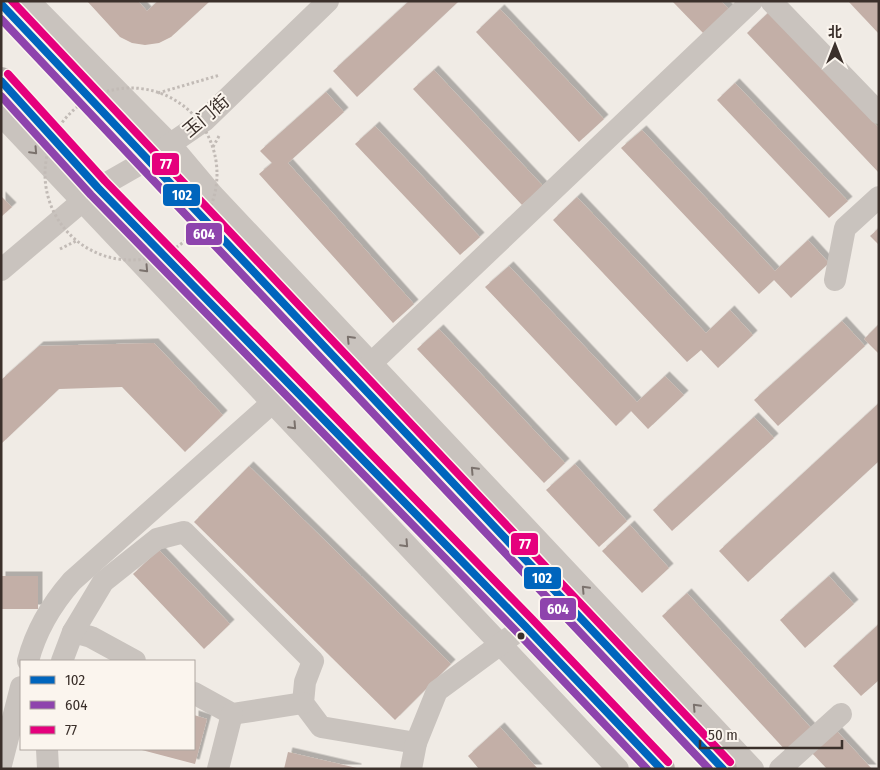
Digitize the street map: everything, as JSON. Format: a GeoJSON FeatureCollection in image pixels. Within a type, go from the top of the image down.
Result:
{"type":"FeatureCollection","features":[{"type":"Feature","properties":{"kind":"main road"},"geometry":{"type":"LineString","coordinates":[[1,4],[147,160],[364,370],[722,769]]}},
{"type":"Feature","properties":{"kind":"main road"},"geometry":{"type":"LineString","coordinates":[[1,80],[89,194],[282,394],[525,626],[661,769]]}},
{"type":"Feature","properties":{"kind":"street"},"geometry":{"type":"LineString","coordinates":[[29,1],[170,144],[364,370],[753,769]]}},
{"type":"Feature","properties":{"kind":"street","name":"玉门街"},"geometry":{"type":"LineString","coordinates":[[1,270],[89,194],[147,160],[204,121],[328,1]]}},
{"type":"Feature","properties":{"kind":"street"},"geometry":{"type":"LineString","coordinates":[[364,370],[752,1]]}},
{"type":"Feature","properties":{"kind":"street"},"geometry":{"type":"LineString","coordinates":[[771,1],[879,114]]}},
{"type":"Feature","properties":{"kind":"street"},"geometry":{"type":"LineString","coordinates":[[1,115],[89,194]]}},
{"type":"Feature","properties":{"kind":"street"},"geometry":{"type":"LineString","coordinates":[[835,280],[844,228],[879,197]]}},
{"type":"Feature","properties":{"kind":"street"},"geometry":{"type":"LineString","coordinates":[[28,660],[43,621],[52,605],[72,581],[282,394],[500,645],[618,769]]}},
{"type":"Feature","properties":{"kind":"street"},"geometry":{"type":"LineString","coordinates":[[62,660],[73,632],[103,582],[157,540],[184,532],[313,661],[305,682],[303,703],[321,727],[416,743]]}},
{"type":"Feature","properties":{"kind":"street"},"geometry":{"type":"LineString","coordinates":[[411,769],[416,743],[437,691],[525,626]]}},
{"type":"Feature","properties":{"kind":"street"},"geometry":{"type":"LineString","coordinates":[[73,632],[91,637],[133,660]]}},
{"type":"Feature","properties":{"kind":"street"},"geometry":{"type":"LineString","coordinates":[[1,765],[20,691]]}},
{"type":"Feature","properties":{"kind":"street"},"geometry":{"type":"LineString","coordinates":[[195,694],[232,714],[303,703]]}},
{"type":"Feature","properties":{"kind":"street"},"geometry":{"type":"LineString","coordinates":[[218,769],[232,714]]}},
{"type":"Feature","properties":{"kind":"street"},"geometry":{"type":"LineString","coordinates":[[780,769],[841,714]]}},
{"type":"Feature","properties":{"kind":"street"},"geometry":{"type":"LineString","coordinates":[[47,750],[48,769]]}},
{"type":"Feature","properties":{"kind":"path"},"geometry":{"type":"LineString","coordinates":[[158,93],[173,99],[186,108],[198,119],[206,132],[217,162],[218,178],[215,194],[203,223],[193,235],[166,253],[136,260],[120,260],[104,256],[89,250],[76,241],[56,217],[49,202],[45,187],[47,155],[52,140],[60,126],[82,104],[96,96],[111,91],[143,89],[158,93],[225,74]]}},
{"type":"Feature","properties":{"kind":"building"},"geometry":{"type":"Polygon","coordinates":[[[87,1],[138,1],[147,11],[158,1],[210,1],[171,37],[159,43],[145,45],[132,43],[120,37],[87,1]]]}},
{"type":"Feature","properties":{"kind":"building"},"geometry":{"type":"Polygon","coordinates":[[[409,1],[459,1],[357,97],[333,71],[409,1]]]}},
{"type":"Feature","properties":{"kind":"building"},"geometry":{"type":"Polygon","coordinates":[[[672,1],[721,1],[730,10],[705,35],[672,1]]]}},
{"type":"Feature","properties":{"kind":"building"},"geometry":{"type":"Polygon","coordinates":[[[848,1],[879,1],[879,34],[848,1]]]}},
{"type":"Feature","properties":{"kind":"building"},"geometry":{"type":"Polygon","coordinates":[[[500,9],[604,119],[579,142],[476,32],[500,9]]]}},
{"type":"Feature","properties":{"kind":"building"},"geometry":{"type":"Polygon","coordinates":[[[769,12],[879,128],[879,173],[747,33],[769,12]]]}},
{"type":"Feature","properties":{"kind":"building"},"geometry":{"type":"Polygon","coordinates":[[[434,70],[543,186],[522,205],[413,89],[434,70]]]}},
{"type":"Feature","properties":{"kind":"building"},"geometry":{"type":"Polygon","coordinates":[[[735,83],[848,201],[829,218],[717,100],[735,83]]]}},
{"type":"Feature","properties":{"kind":"building"},"geometry":{"type":"Polygon","coordinates":[[[326,92],[344,112],[288,163],[414,304],[393,323],[259,174],[272,163],[260,151],[326,92]]]}},
{"type":"Feature","properties":{"kind":"building"},"geometry":{"type":"Polygon","coordinates":[[[375,126],[480,237],[460,255],[355,144],[375,126]]]}},
{"type":"Feature","properties":{"kind":"building"},"geometry":{"type":"Polygon","coordinates":[[[642,130],[775,271],[808,240],[829,263],[791,298],[774,280],[759,294],[621,148],[642,130]]]}},
{"type":"Feature","properties":{"kind":"building"},"geometry":{"type":"Polygon","coordinates":[[[1,196],[12,207],[1,217],[1,196]]]}},
{"type":"Feature","properties":{"kind":"building"},"geometry":{"type":"Polygon","coordinates":[[[577,197],[706,333],[730,310],[753,335],[718,368],[701,350],[687,362],[553,220],[577,197]]]}},
{"type":"Feature","properties":{"kind":"building"},"geometry":{"type":"Polygon","coordinates":[[[879,228],[879,245],[870,236],[879,228]]]}},
{"type":"Feature","properties":{"kind":"building"},"geometry":{"type":"Polygon","coordinates":[[[509,266],[637,402],[665,376],[684,395],[648,429],[631,411],[616,426],[485,287],[509,266]]]}},
{"type":"Feature","properties":{"kind":"building"},"geometry":{"type":"Polygon","coordinates":[[[842,321],[865,346],[778,426],[754,400],[842,321]]]}},
{"type":"Feature","properties":{"kind":"building"},"geometry":{"type":"Polygon","coordinates":[[[879,324],[879,354],[864,339],[879,324]]]}},
{"type":"Feature","properties":{"kind":"building"},"geometry":{"type":"Polygon","coordinates":[[[439,329],[565,463],[544,483],[417,349],[439,329]]]}},
{"type":"Feature","properties":{"kind":"building"},"geometry":{"type":"Polygon","coordinates":[[[154,343],[223,415],[185,452],[122,387],[59,389],[1,444],[1,380],[39,346],[154,343]]]}},
{"type":"Feature","properties":{"kind":"building"},"geometry":{"type":"Polygon","coordinates":[[[879,403],[879,461],[748,582],[719,551],[879,403]]]}},
{"type":"Feature","properties":{"kind":"building"},"geometry":{"type":"Polygon","coordinates":[[[754,417],[774,438],[672,531],[653,510],[754,417]]]}},
{"type":"Feature","properties":{"kind":"building"},"geometry":{"type":"Polygon","coordinates":[[[575,464],[627,521],[599,547],[546,490],[575,464]]]}},
{"type":"Feature","properties":{"kind":"building"},"geometry":{"type":"Polygon","coordinates":[[[249,466],[451,664],[395,720],[194,522],[249,466]]]}},
{"type":"Feature","properties":{"kind":"building"},"geometry":{"type":"Polygon","coordinates":[[[630,525],[669,568],[642,593],[602,551],[630,525]]]}},
{"type":"Feature","properties":{"kind":"building"},"geometry":{"type":"Polygon","coordinates":[[[159,550],[230,624],[204,649],[133,574],[159,550]]]}},
{"type":"Feature","properties":{"kind":"building"},"geometry":{"type":"Polygon","coordinates":[[[1,576],[38,576],[38,609],[1,609],[1,576]]]}},
{"type":"Feature","properties":{"kind":"building"},"geometry":{"type":"Polygon","coordinates":[[[829,576],[854,604],[805,648],[780,620],[829,576]]]}},
{"type":"Feature","properties":{"kind":"building"},"geometry":{"type":"Polygon","coordinates":[[[687,593],[813,730],[788,753],[662,616],[687,593]]]}},
{"type":"Feature","properties":{"kind":"building"},"geometry":{"type":"Polygon","coordinates":[[[879,624],[879,680],[861,696],[833,666],[879,624]]]}},
{"type":"Feature","properties":{"kind":"building"},"geometry":{"type":"Polygon","coordinates":[[[195,715],[207,719],[195,764],[142,750],[195,750],[195,715]]]}},
{"type":"Feature","properties":{"kind":"building"},"geometry":{"type":"Polygon","coordinates":[[[500,727],[538,769],[479,769],[468,756],[500,727]]]}},
{"type":"Feature","properties":{"kind":"building"},"geometry":{"type":"Polygon","coordinates":[[[835,729],[872,769],[827,769],[810,751],[835,729]]]}},
{"type":"Feature","properties":{"kind":"building"},"geometry":{"type":"Polygon","coordinates":[[[288,752],[357,768],[357,769],[284,769],[288,752]]]}},
{"type":"Feature","properties":{"kind":"transit line","name":"77"},"geometry":{"type":"LineString","coordinates":[[12,1],[730,762]]}},
{"type":"Feature","properties":{"kind":"transit line","name":"102"},"geometry":{"type":"LineString","coordinates":[[1,4],[723,769]]}},
{"type":"Feature","properties":{"kind":"transit line","name":"604"},"geometry":{"type":"LineString","coordinates":[[1,19],[709,769]]}},
{"type":"Feature","properties":{"kind":"transit line","name":"77"},"geometry":{"type":"LineString","coordinates":[[8,74],[105,181],[532,619],[668,762]]}},
{"type":"Feature","properties":{"kind":"transit line","name":"102"},"geometry":{"type":"LineString","coordinates":[[1,81],[98,188],[525,626],[661,769]]}},
{"type":"Feature","properties":{"kind":"transit line","name":"604"},"geometry":{"type":"LineString","coordinates":[[1,96],[91,195],[518,633],[647,769]]}}]}
